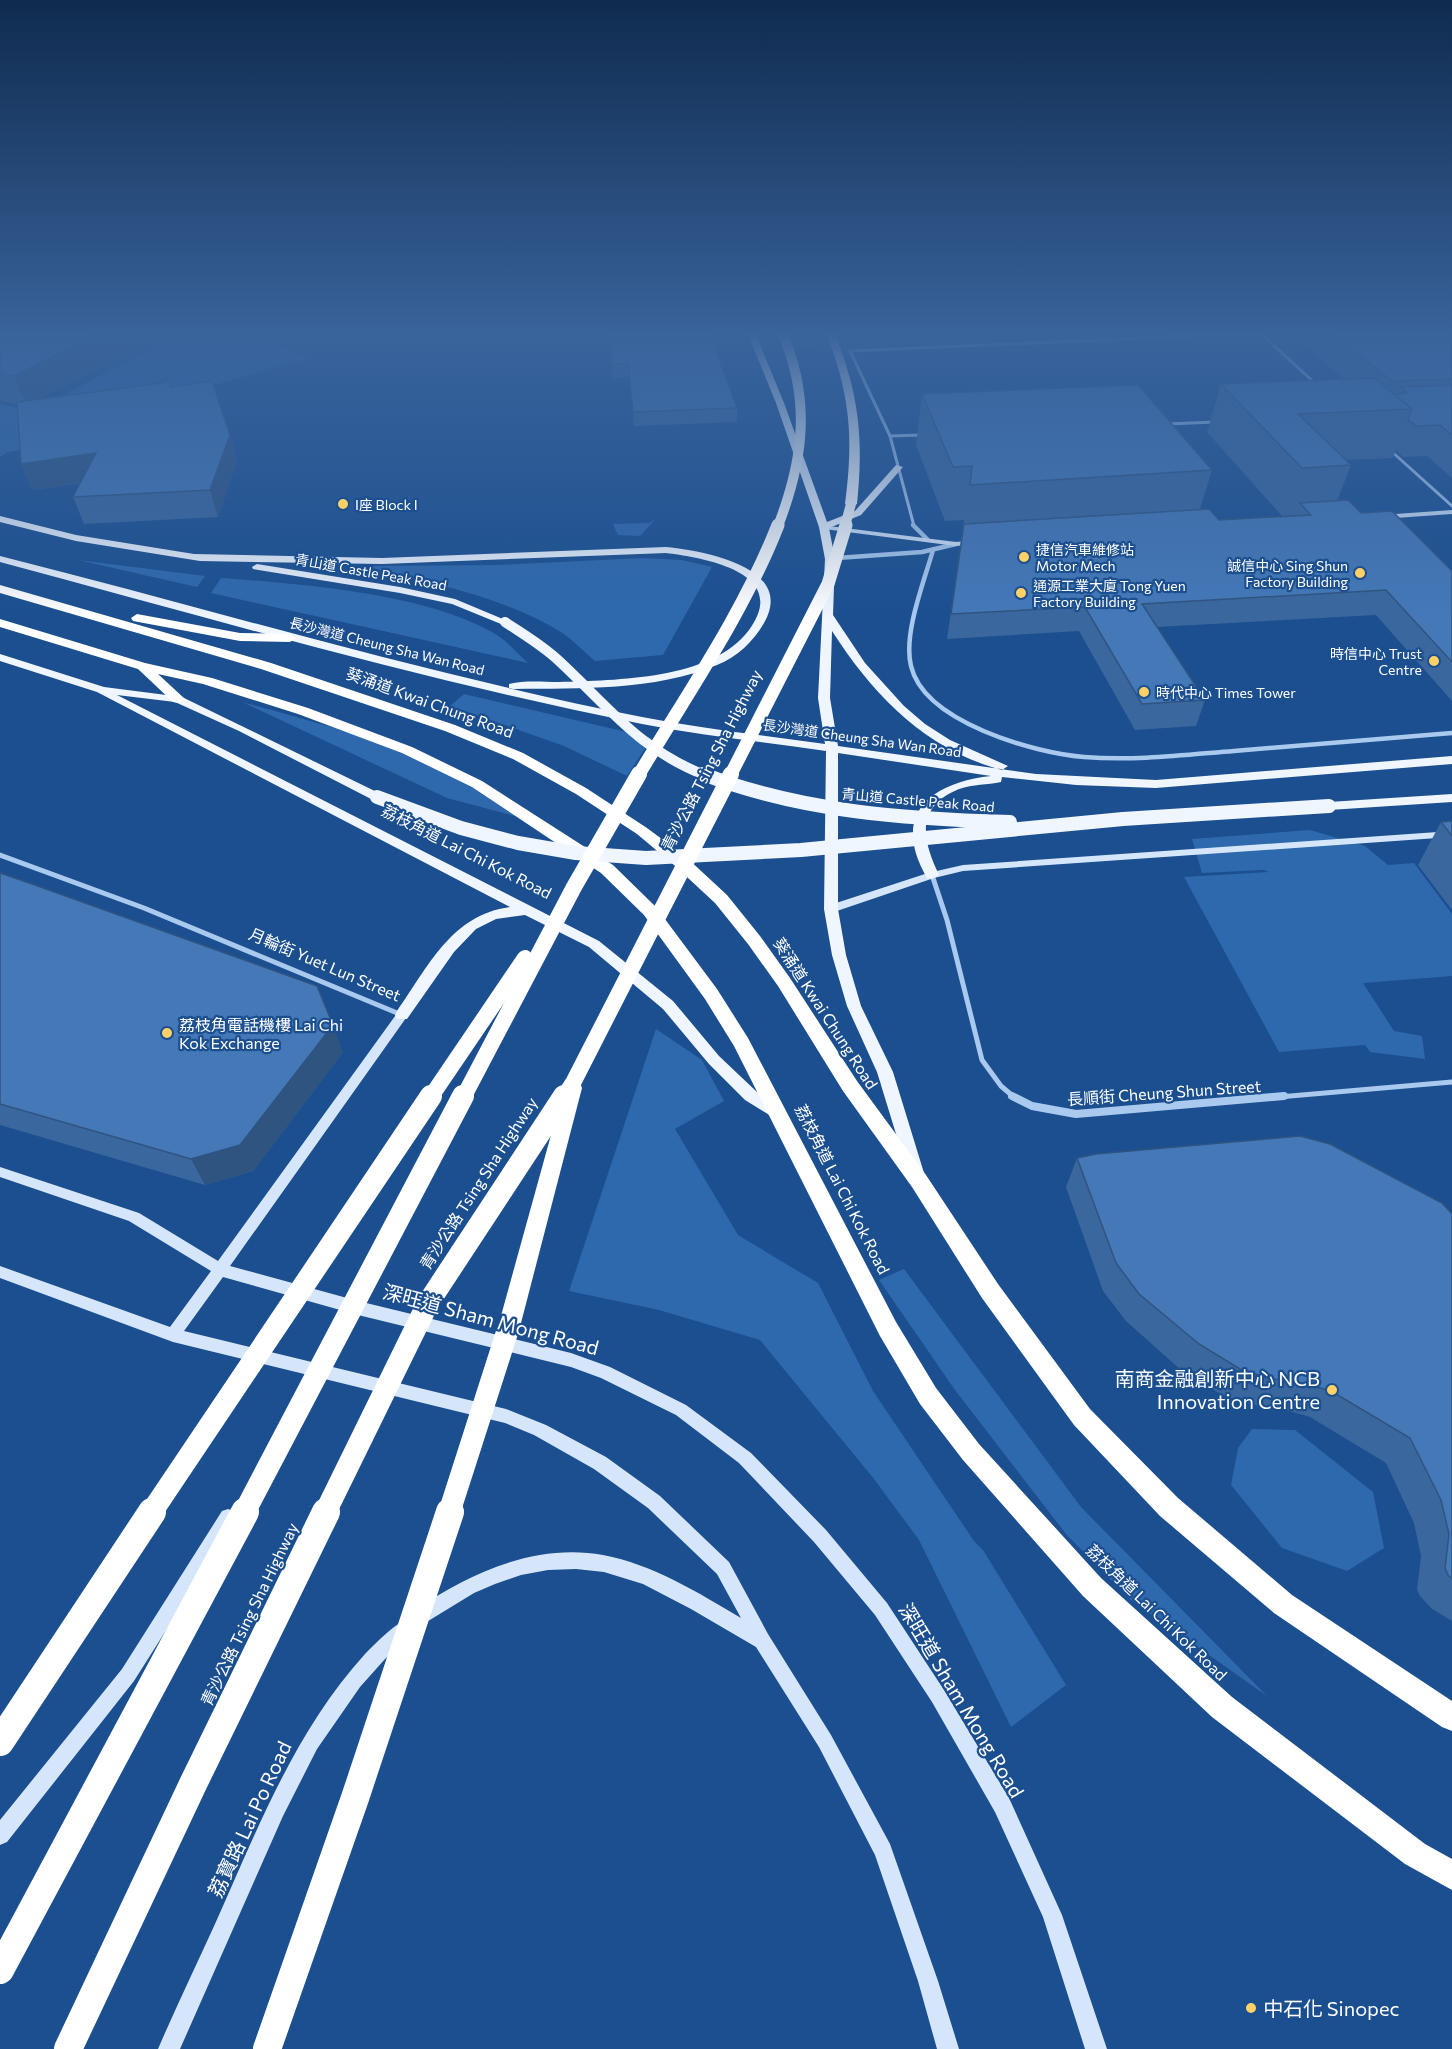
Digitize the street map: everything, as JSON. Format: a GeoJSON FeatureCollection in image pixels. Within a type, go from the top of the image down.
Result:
{"type":"FeatureCollection","features":[{"type":"Feature","properties":{"kind":"highway"},"geometry":{"type":"LineString","coordinates":[[0,1970],[577,882],[762,563],[794,480],[802,428]]}},
{"type":"Feature","properties":{"kind":"highway","name":"青沙公路 Tsing Sha Highway"},"geometry":{"type":"LineString","coordinates":[[68,2049],[193,1784],[428,1303],[574,1081],[823,594],[836,561],[850,504],[856,428]]}},
{"type":"Feature","properties":{"kind":"highway","name":"葵涌道 Kwai Chung Road"},"geometry":{"type":"LineString","coordinates":[[0,589],[266,666],[450,728],[518,756],[581,791],[680,861],[722,898],[784,982],[849,1086],[918,1180]]}},
{"type":"Feature","properties":{"kind":"highway"},"geometry":{"type":"LineString","coordinates":[[35,599],[240,637],[290,638]]}},
{"type":"Feature","properties":{"kind":"highway"},"geometry":{"type":"LineString","coordinates":[[0,623],[142,666],[207,681],[303,711],[406,750],[477,784],[607,869],[650,911],[705,986],[742,1043],[769,1091],[777,1112]]}},
{"type":"Feature","properties":{"kind":"highway"},"geometry":{"type":"LineString","coordinates":[[142,666],[178,699]]}},
{"type":"Feature","properties":{"kind":"highway"},"geometry":{"type":"LineString","coordinates":[[0,1742],[247,1368],[577,882]]}},
{"type":"Feature","properties":{"kind":"highway"},"geometry":{"type":"LineString","coordinates":[[267,2049],[355,1798],[493,1382],[530,1253],[574,1081]]}},
{"type":"Feature","properties":{"kind":"highway","name":"荔枝角道 Lai Chi Kok Road"},"geometry":{"type":"LineString","coordinates":[[777,1112],[888,1329],[928,1396],[971,1452],[1092,1587],[1221,1707],[1415,1854],[1452,1875]]}},
{"type":"Feature","properties":{"kind":"highway"},"geometry":{"type":"LineString","coordinates":[[918,1180],[990,1291],[1082,1417],[1169,1507],[1283,1604],[1452,1717]]}},
{"type":"Feature","properties":{"kind":"main road"},"geometry":{"type":"LineString","coordinates":[[789,428],[824,527],[830,559],[824,698],[832,748],[831,909],[839,955],[854,1006],[885,1072],[918,1180]]}},
{"type":"Feature","properties":{"kind":"main road"},"geometry":{"type":"LineString","coordinates":[[824,527],[858,513],[899,467]]}},
{"type":"Feature","properties":{"kind":"main road","name":"青山道 Castle Peak Road"},"geometry":{"type":"LineString","coordinates":[[0,519],[76,538],[400,590],[455,603],[505,622],[544,648],[622,726],[656,751],[694,770],[746,789],[801,802],[882,814],[970,821],[1075,823]]}},
{"type":"Feature","properties":{"kind":"main road"},"geometry":{"type":"LineString","coordinates":[[193,557],[404,560],[666,550],[703,555],[734,564],[758,582],[767,598],[765,613],[751,634],[729,654],[708,664],[674,674],[629,681],[492,686]]}},
{"type":"Feature","properties":{"kind":"main road","name":"長沙灣道 Cheung Sha Wan Road"},"geometry":{"type":"LineString","coordinates":[[0,559],[290,638],[645,722],[1049,779],[1156,784],[1452,760]]}},
{"type":"Feature","properties":{"kind":"main road"},"geometry":{"type":"LineString","coordinates":[[827,614],[845,644],[878,688],[907,717],[950,746],[997,765],[1049,779]]}},
{"type":"Feature","properties":{"kind":"main road","name":"荔枝角道 Lai Chi Kok Road"},"geometry":{"type":"LineString","coordinates":[[0,657],[101,690],[594,944],[668,1005],[714,1060],[751,1096],[777,1112]]}},
{"type":"Feature","properties":{"kind":"main road"},"geometry":{"type":"LineString","coordinates":[[101,690],[178,699],[243,729],[377,797],[420,815],[471,832],[526,844],[604,856],[670,858],[852,846],[1075,823],[1452,798]]}},
{"type":"Feature","properties":{"kind":"main road"},"geometry":{"type":"LineString","coordinates":[[932,875],[921,856],[917,833],[922,812],[936,796],[956,785],[979,780],[1049,779]]}},
{"type":"Feature","properties":{"kind":"main road"},"geometry":{"type":"LineString","coordinates":[[402,1015],[461,934],[482,919],[506,912],[527,910]]}},
{"type":"Feature","properties":{"kind":"street"},"geometry":{"type":"LineString","coordinates":[[886,428],[899,467],[914,528],[927,539]]}},
{"type":"Feature","properties":{"kind":"street"},"geometry":{"type":"LineString","coordinates":[[890,436],[926,435]]}},
{"type":"Feature","properties":{"kind":"street"},"geometry":{"type":"LineString","coordinates":[[1387,447],[1452,506]]}},
{"type":"Feature","properties":{"kind":"street"},"geometry":{"type":"LineString","coordinates":[[1374,517],[1452,512]]}},
{"type":"Feature","properties":{"kind":"street"},"geometry":{"type":"LineString","coordinates":[[824,527],[956,544]]}},
{"type":"Feature","properties":{"kind":"street"},"geometry":{"type":"LineString","coordinates":[[830,559],[933,550],[956,544],[982,542]]}},
{"type":"Feature","properties":{"kind":"street"},"geometry":{"type":"LineString","coordinates":[[933,550],[909,648],[911,667],[921,686],[937,702],[981,730],[1020,745],[1065,755],[1106,759],[1452,734]]}},
{"type":"Feature","properties":{"kind":"street"},"geometry":{"type":"LineString","coordinates":[[831,909],[932,875],[963,868],[1452,834]]}},
{"type":"Feature","properties":{"kind":"street","name":"月輪街 Yuet Lun Street"},"geometry":{"type":"LineString","coordinates":[[0,855],[144,909],[402,1015],[174,1335]]}},
{"type":"Feature","properties":{"kind":"street","name":"長順街 Cheung Shun Street"},"geometry":{"type":"LineString","coordinates":[[932,875],[947,920],[982,1060],[993,1077],[1014,1100],[1045,1112],[1076,1114],[1452,1082]]}},
{"type":"Feature","properties":{"kind":"street","name":"深旺道 Sham Mong Road"},"geometry":{"type":"LineString","coordinates":[[0,1172],[134,1217],[221,1270],[358,1308],[571,1360],[605,1372],[681,1410],[745,1458],[820,1536],[881,1609],[938,1696],[1002,1805],[1047,1905],[1096,2049]]}},
{"type":"Feature","properties":{"kind":"street"},"geometry":{"type":"LineString","coordinates":[[0,1272],[174,1335],[506,1416],[540,1430],[600,1463],[654,1502],[723,1569],[762,1640],[825,1741],[883,1851],[928,1980],[948,2049]]}},
{"type":"Feature","properties":{"kind":"street"},"geometry":{"type":"LineString","coordinates":[[0,1834],[128,1675],[321,1372],[358,1308]]}},
{"type":"Feature","properties":{"kind":"street","name":"荔寶路 Lai Po Road"},"geometry":{"type":"LineString","coordinates":[[169,2049],[288,1782],[321,1725],[357,1675],[393,1638],[434,1606],[473,1584],[506,1570],[541,1563],[580,1560],[630,1570],[695,1600],[762,1640]]}},
{"type":"Feature","properties":{"kind":"shaded area"},"geometry":{"type":"Polygon","coordinates":[[[0,428],[84,428],[72,440],[8,452],[0,457],[0,428]]]}},
{"type":"Feature","properties":{"kind":"shaded area"},"geometry":{"type":"Polygon","coordinates":[[[655,520],[640,536],[618,535],[613,524],[649,523],[655,520]]]}},
{"type":"Feature","properties":{"kind":"shaded area"},"geometry":{"type":"Polygon","coordinates":[[[643,558],[682,560],[712,567],[663,655],[595,661],[564,634],[492,600],[365,566],[498,565],[643,558]]]}},
{"type":"Feature","properties":{"kind":"shaded area"},"geometry":{"type":"Polygon","coordinates":[[[78,560],[205,576],[197,587],[78,560]]]}},
{"type":"Feature","properties":{"kind":"shaded area"},"geometry":{"type":"Polygon","coordinates":[[[221,578],[363,593],[436,609],[469,621],[497,635],[528,663],[211,593],[221,578]]]}},
{"type":"Feature","properties":{"kind":"shaded area"},"geometry":{"type":"Polygon","coordinates":[[[464,694],[652,738],[627,776],[564,746],[450,706],[464,694]]]}},
{"type":"Feature","properties":{"kind":"shaded area"},"geometry":{"type":"Polygon","coordinates":[[[242,702],[350,733],[413,756],[457,777],[526,819],[447,798],[242,702]]]}},
{"type":"Feature","properties":{"kind":"shaded area"},"geometry":{"type":"Polygon","coordinates":[[[1310,830],[1365,846],[1388,865],[1414,863],[1452,914],[1452,976],[1363,983],[1394,1031],[1422,1036],[1425,1059],[1370,1052],[1365,1045],[1279,1052],[1184,877],[1269,872],[1264,870],[1202,873],[1192,839],[1310,830]]]}},
{"type":"Feature","properties":{"kind":"shaded area"},"geometry":{"type":"Polygon","coordinates":[[[656,1029],[702,1060],[724,1101],[675,1129],[738,1235],[818,1283],[873,1391],[974,1541],[983,1550],[1066,1685],[1011,1727],[919,1540],[874,1479],[760,1340],[659,1310],[569,1291],[656,1029]]]}},
{"type":"Feature","properties":{"kind":"shaded area"},"geometry":{"type":"Polygon","coordinates":[[[904,1269],[1081,1507],[1267,1696],[1131,1600],[1066,1534],[955,1390],[879,1280],[904,1269]]]}},
{"type":"Feature","properties":{"kind":"shaded area"},"geometry":{"type":"Polygon","coordinates":[[[1252,1429],[1295,1430],[1373,1492],[1384,1548],[1347,1571],[1282,1548],[1231,1485],[1238,1448],[1252,1429]]]}},
{"type":"Feature","properties":{"kind":"building"},"geometry":{"type":"Polygon","coordinates":[[[19,428],[228,428],[230,435],[210,490],[73,497],[96,453],[21,464],[19,428]]]}},
{"type":"Feature","properties":{"kind":"building"},"geometry":{"type":"Polygon","coordinates":[[[936,428],[1175,428],[1212,470],[970,485],[972,466],[953,467],[936,428]]]}},
{"type":"Feature","properties":{"kind":"building"},"geometry":{"type":"Polygon","coordinates":[[[1263,428],[1312,428],[1351,465],[1302,468],[1263,428]]]}},
{"type":"Feature","properties":{"kind":"building"},"geometry":{"type":"Polygon","coordinates":[[[1443,428],[1452,428],[1452,435],[1443,428]]]}},
{"type":"Feature","properties":{"kind":"building"},"geometry":{"type":"Polygon","coordinates":[[[1348,500],[1361,513],[1392,511],[1452,571],[1452,662],[1386,590],[1142,604],[1205,700],[1142,704],[1085,607],[951,614],[964,524],[1209,509],[1219,520],[1311,515],[1300,503],[1348,500]]]}},
{"type":"Feature","properties":{"kind":"building"},"geometry":{"type":"Polygon","coordinates":[[[1452,821],[1452,836],[1441,822],[1452,821]]]}},
{"type":"Feature","properties":{"kind":"building","name":"荔枝角電話機樓 Lai Chi Kok Exchange"},"geometry":{"type":"Polygon","coordinates":[[[0,873],[317,986],[333,1025],[240,1145],[191,1159],[0,1104],[0,873]]]}},
{"type":"Feature","properties":{"kind":"building","name":"南商金融創新中心 NCB Innovation Centre"},"geometry":{"type":"Polygon","coordinates":[[[1300,1136],[1330,1144],[1442,1203],[1452,1214],[1452,1579],[1445,1568],[1449,1534],[1441,1500],[1410,1438],[1331,1391],[1268,1378],[1240,1369],[1199,1344],[1139,1294],[1116,1263],[1077,1158],[1096,1154],[1300,1136]]]}},
{"type":"Feature","properties":{"kind":"place","name":"I座 Block I"},"geometry":{"type":"Point","coordinates":[343,504]}},
{"type":"Feature","properties":{"kind":"place","name":"捷信汽車維修站 Motor Mech"},"geometry":{"type":"Point","coordinates":[1024,557]}},
{"type":"Feature","properties":{"kind":"place","name":"誠信中心 Sing Shun Factory Building"},"geometry":{"type":"Point","coordinates":[1360,573]}},
{"type":"Feature","properties":{"kind":"place","name":"通源工業大廈 Tong Yuen Factory Building"},"geometry":{"type":"Point","coordinates":[1021,593]}},
{"type":"Feature","properties":{"kind":"place","name":"時信中心 Trust Centre"},"geometry":{"type":"Point","coordinates":[1434,661]}},
{"type":"Feature","properties":{"kind":"place","name":"時代中心 Times Tower"},"geometry":{"type":"Point","coordinates":[1144,692]}},
{"type":"Feature","properties":{"kind":"place","name":"荔枝角電話機樓 Lai Chi Kok Exchange"},"geometry":{"type":"Point","coordinates":[167,1033]}},
{"type":"Feature","properties":{"kind":"place","name":"南商金融創新中心 NCB Innovation Centre"},"geometry":{"type":"Point","coordinates":[1332,1390]}},
{"type":"Feature","properties":{"kind":"place","name":"中石化 Sinopec"},"geometry":{"type":"Point","coordinates":[1251,2008]}}]}
